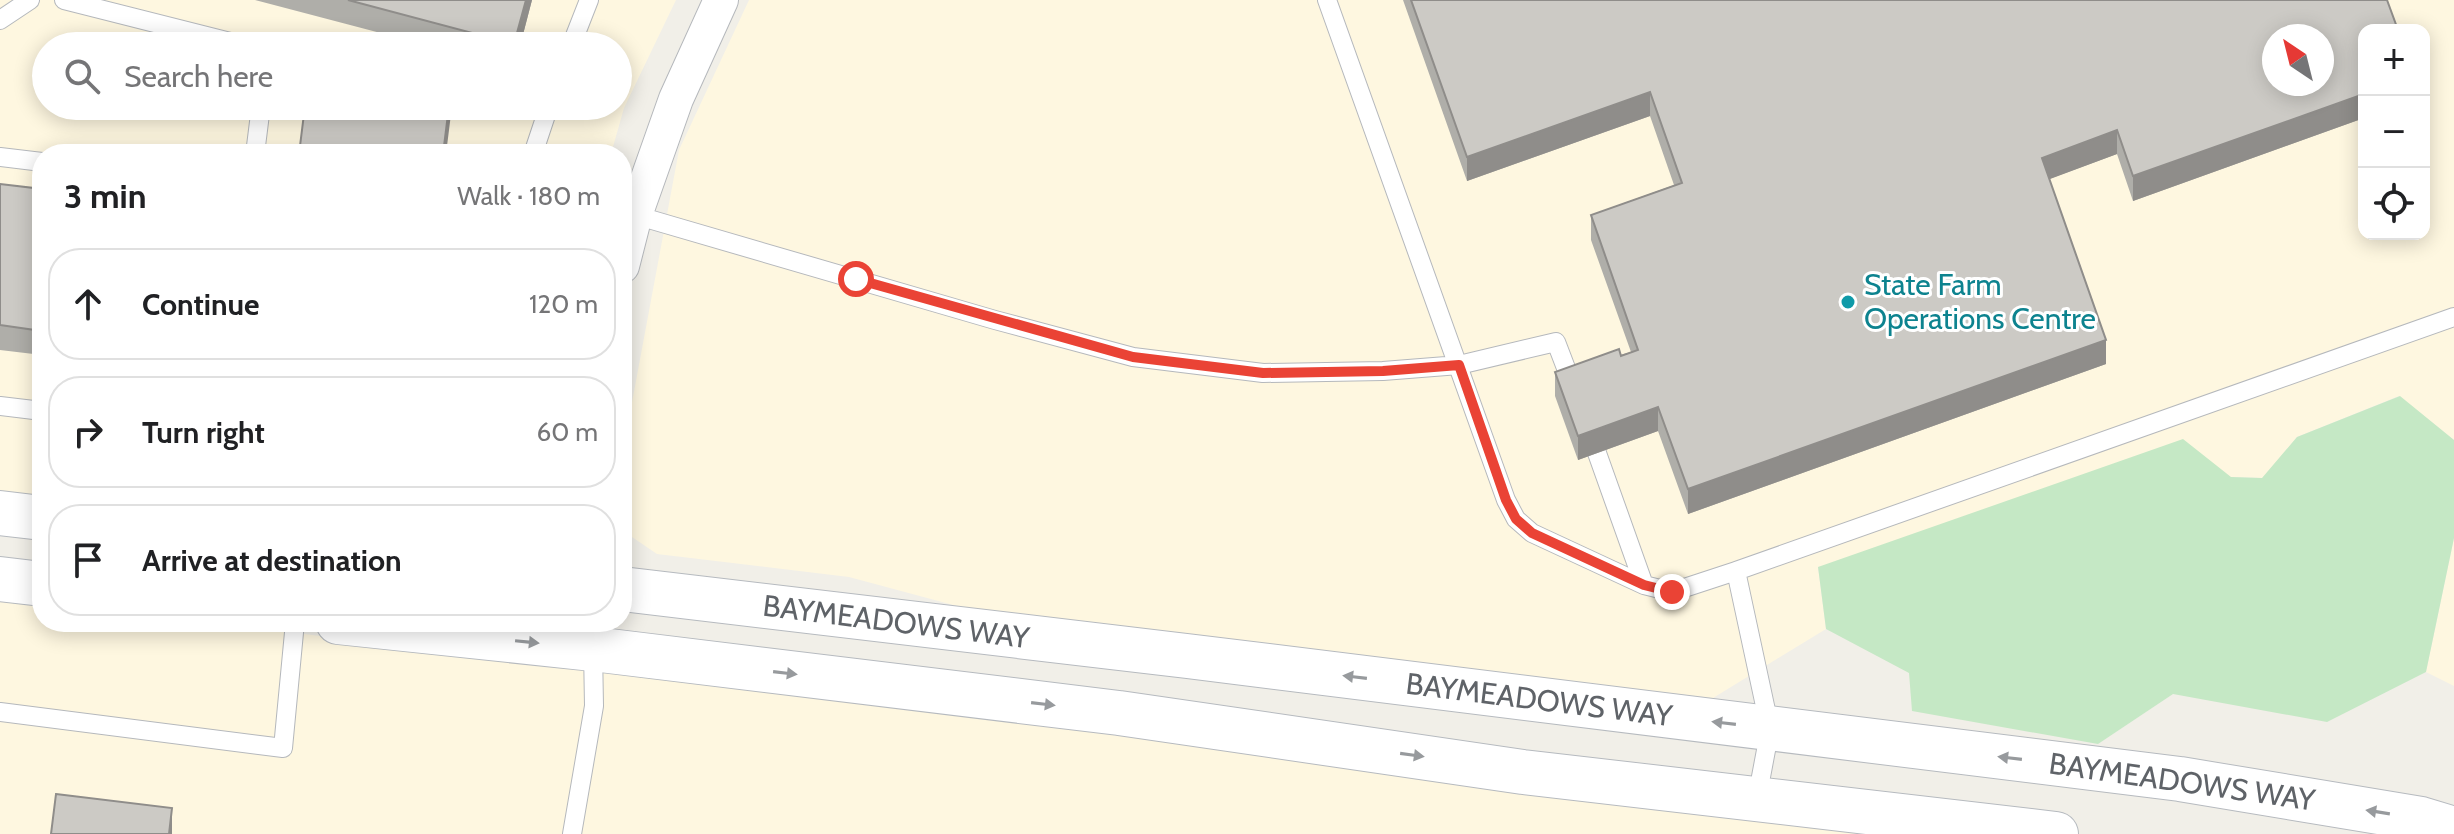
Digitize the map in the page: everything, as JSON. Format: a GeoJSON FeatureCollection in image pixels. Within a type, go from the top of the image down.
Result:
{"type":"FeatureCollection","features":[{"type":"Feature","properties":{"kind":"street"},"geometry":{"type":"LineString","coordinates":[[632,227],[676,99],[721,0]]}},
{"type":"Feature","properties":{"kind":"street"},"geometry":{"type":"LineString","coordinates":[[0,513],[32,517]]}},
{"type":"Feature","properties":{"kind":"street"},"geometry":{"type":"LineString","coordinates":[[0,579],[32,583]]}},
{"type":"Feature","properties":{"kind":"street","name":"BAYMEADOWS WAY"},"geometry":{"type":"LineString","coordinates":[[632,590],[2180,779],[2421,819],[2452,827]]}},
{"type":"Feature","properties":{"kind":"street"},"geometry":{"type":"LineString","coordinates":[[519,632],[591,636],[1523,772],[2056,834]]}},
{"type":"Feature","properties":{"kind":"lane"},"geometry":{"type":"LineString","coordinates":[[0,20],[30,0]]}},
{"type":"Feature","properties":{"kind":"lane"},"geometry":{"type":"LineString","coordinates":[[64,0],[191,32]]}},
{"type":"Feature","properties":{"kind":"lane"},"geometry":{"type":"LineString","coordinates":[[576,32],[589,0]]}},
{"type":"Feature","properties":{"kind":"lane"},"geometry":{"type":"LineString","coordinates":[[1327,0],[1506,500],[1516,519],[1532,533],[1644,585],[1672,592],[1736,571],[2454,317]]}},
{"type":"Feature","properties":{"kind":"lane"},"geometry":{"type":"LineString","coordinates":[[256,144],[259,120]]}},
{"type":"Feature","properties":{"kind":"lane"},"geometry":{"type":"LineString","coordinates":[[536,144],[544,120]]}},
{"type":"Feature","properties":{"kind":"lane"},"geometry":{"type":"LineString","coordinates":[[0,157],[32,161]]}},
{"type":"Feature","properties":{"kind":"lane"},"geometry":{"type":"LineString","coordinates":[[635,215],[1133,357],[1263,373],[1383,371],[1459,365],[1556,342],[1574,389]]}},
{"type":"Feature","properties":{"kind":"lane"},"geometry":{"type":"LineString","coordinates":[[0,406],[32,410]]}},
{"type":"Feature","properties":{"kind":"lane"},"geometry":{"type":"LineString","coordinates":[[1597,453],[1644,585]]}},
{"type":"Feature","properties":{"kind":"lane"},"geometry":{"type":"LineString","coordinates":[[1736,571],[1770,729],[1757,798]]}},
{"type":"Feature","properties":{"kind":"lane"},"geometry":{"type":"LineString","coordinates":[[0,712],[283,748],[294,632]]}},
{"type":"Feature","properties":{"kind":"lane"},"geometry":{"type":"LineString","coordinates":[[572,834],[594,706],[591,636]]}},
{"type":"Feature","properties":{"kind":"shaded area"},"geometry":{"type":"Polygon","coordinates":[[[0,0],[676,0],[632,91],[632,32],[32,32],[32,120],[621,120],[614,144],[32,144],[32,498],[0,494],[0,0]]]}},
{"type":"Feature","properties":{"kind":"shaded area"},"geometry":{"type":"Polygon","coordinates":[[[749,0],[2454,0],[2454,440],[2399,396],[2297,437],[2263,478],[2231,477],[1818,567],[1826,629],[1713,698],[983,613],[849,577],[657,554],[632,537],[632,402],[679,150],[749,0]]]}},
{"type":"Feature","properties":{"kind":"shaded area"},"geometry":{"type":"Polygon","coordinates":[[[2454,538],[2454,686],[2426,672],[2454,538]]]}},
{"type":"Feature","properties":{"kind":"shaded area"},"geometry":{"type":"Polygon","coordinates":[[[0,596],[32,600],[32,632],[288,632],[1908,834],[0,834],[0,596]]]}},
{"type":"Feature","properties":{"kind":"green space"},"geometry":{"type":"Polygon","coordinates":[[[2400,396],[2454,440],[2454,538],[2426,672],[2327,722],[2173,694],[2098,744],[1912,711],[1909,673],[1826,629],[1818,567],[2183,439],[2231,477],[2262,478],[2297,437],[2400,396]]]}},
{"type":"Feature","properties":{"kind":"building"},"geometry":{"type":"Polygon","coordinates":[[[348,0],[526,0],[517,32],[469,32],[348,0]]]}},
{"type":"Feature","properties":{"kind":"building","name":"State Farm Operations Centre"},"geometry":{"type":"Polygon","coordinates":[[[1411,0],[2387,0],[2396,24],[2358,24],[2358,96],[2133,176],[2117,130],[2042,158],[2106,340],[1688,489],[1658,407],[1578,436],[1555,372],[1619,349],[1621,356],[1638,350],[1591,215],[1682,183],[1650,92],[1467,157],[1411,0]]]}},
{"type":"Feature","properties":{"kind":"building"},"geometry":{"type":"Polygon","coordinates":[[[303,120],[447,120],[444,144],[300,144],[303,120]]]}},
{"type":"Feature","properties":{"kind":"building"},"geometry":{"type":"Polygon","coordinates":[[[0,184],[32,188],[32,330],[0,325],[0,184]]]}},
{"type":"Feature","properties":{"kind":"building"},"geometry":{"type":"Polygon","coordinates":[[[56,794],[172,808],[169,834],[51,834],[56,794]]]}},
{"type":"Feature","properties":{"kind":"place","name":"State Farm Operations Centre"},"geometry":{"type":"Point","coordinates":[1848,302]}},
{"type":"Feature","properties":{"kind":"route"},"geometry":{"type":"LineString","coordinates":[[856,279],[1133,357],[1263,373],[1383,371],[1459,365],[1506,500],[1516,519],[1532,533],[1644,585],[1672,592]]}}]}
